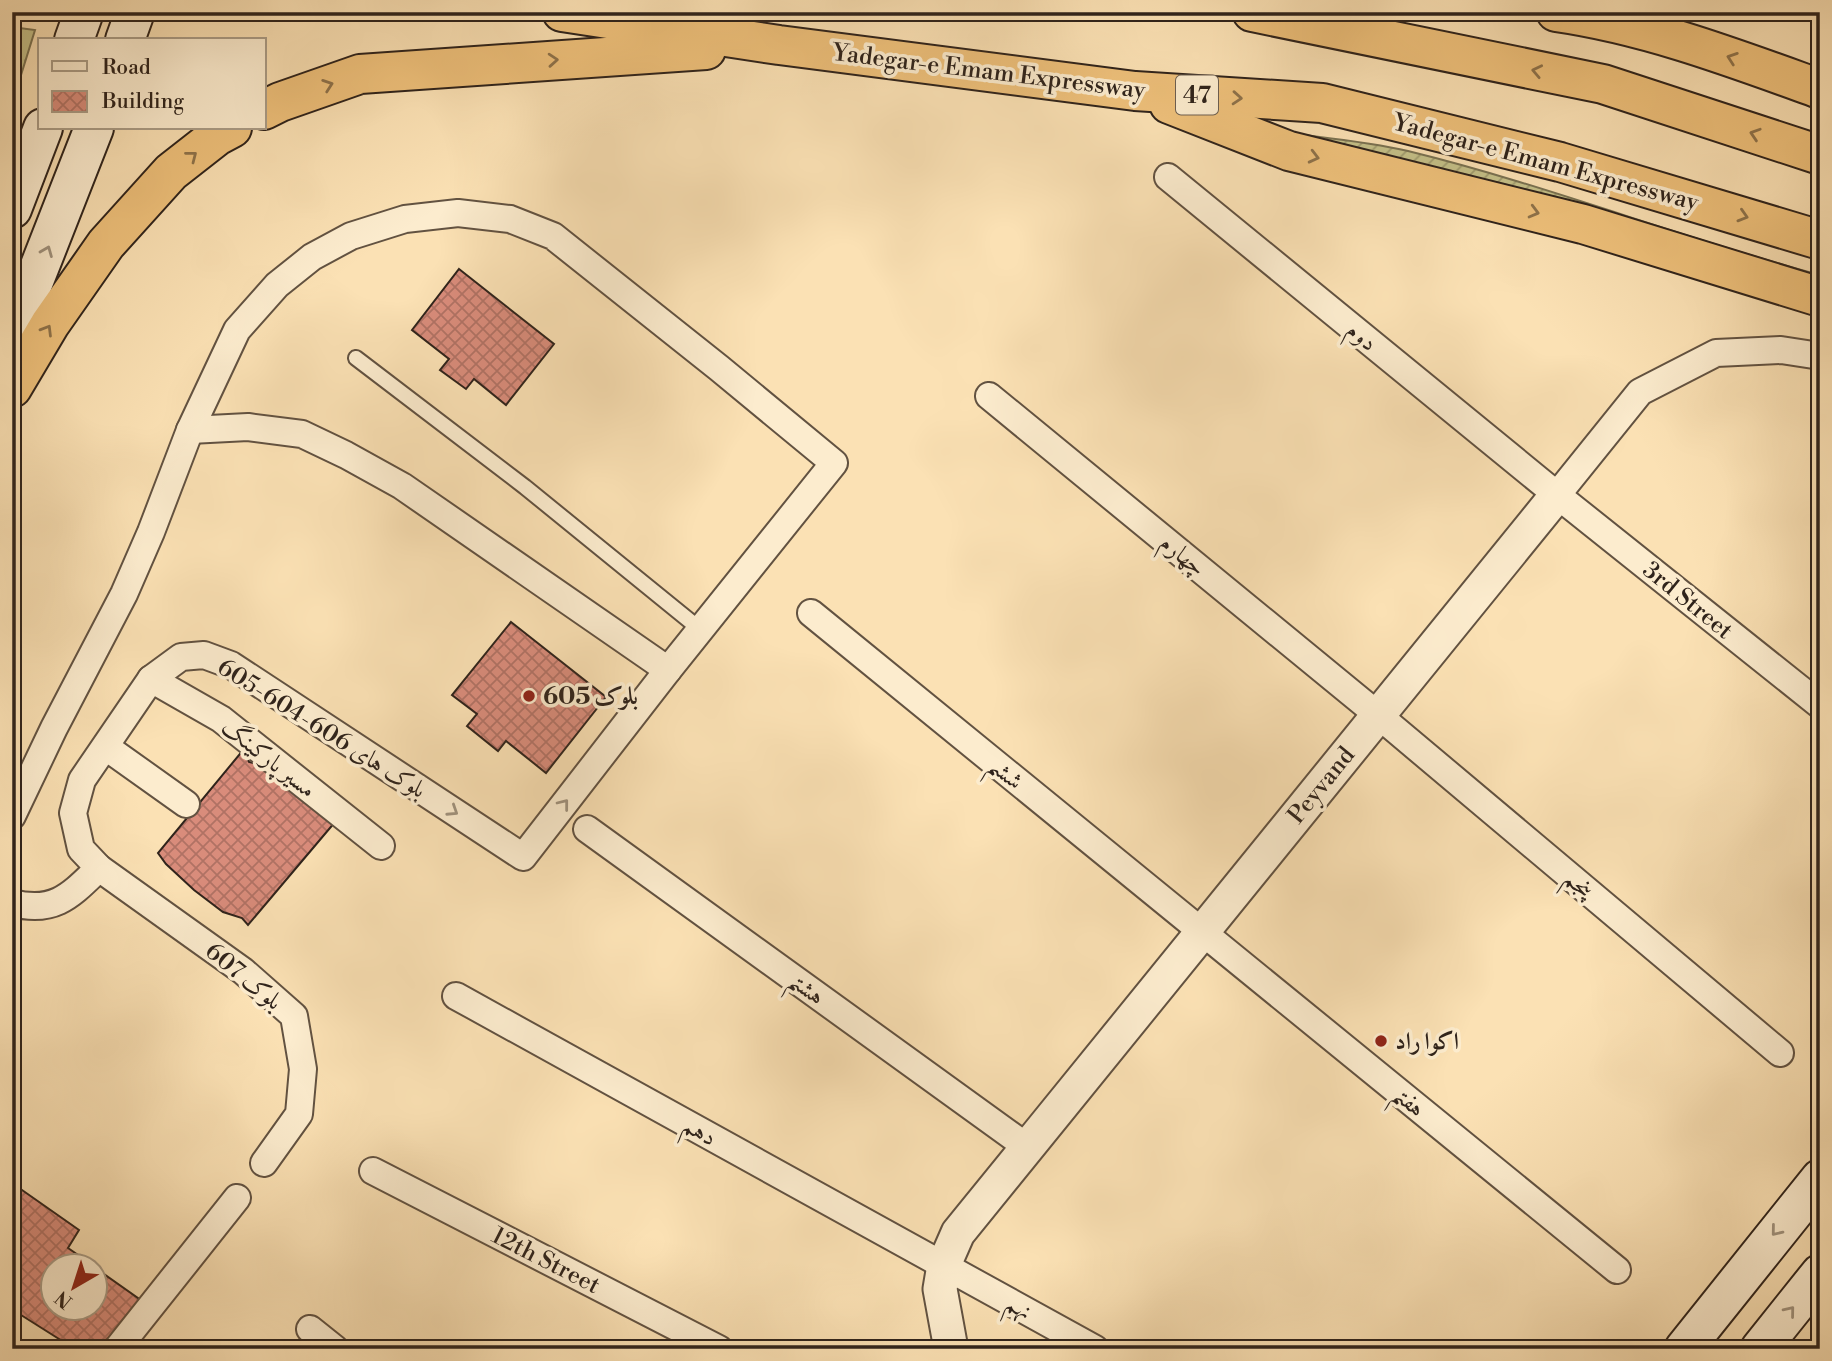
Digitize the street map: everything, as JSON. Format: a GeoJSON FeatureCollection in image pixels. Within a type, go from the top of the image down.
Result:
{"type":"FeatureCollection","features":[{"type":"Feature","properties":{"kind":"highway","name":"Yadegar-e Emam Expressway"},"geometry":{"type":"LineString","coordinates":[[562,12],[779,45],[1135,91],[1322,103],[1560,162],[1820,240]]}},
{"type":"Feature","properties":{"kind":"highway"},"geometry":{"type":"LineString","coordinates":[[1252,12],[1603,85],[1820,155]]}},
{"type":"Feature","properties":{"kind":"highway"},"geometry":{"type":"LineString","coordinates":[[1323,26],[1360,12]]}},
{"type":"Feature","properties":{"kind":"highway"},"geometry":{"type":"LineString","coordinates":[[1556,12],[1595,18],[1711,51],[1820,89]]}},
{"type":"Feature","properties":{"kind":"highway"},"geometry":{"type":"LineString","coordinates":[[266,109],[360,74],[779,45]]}},
{"type":"Feature","properties":{"kind":"highway"},"geometry":{"type":"LineString","coordinates":[[1135,91],[1289,151],[1583,224],[1820,297]]}},
{"type":"Feature","properties":{"kind":"highway"},"geometry":{"type":"LineString","coordinates":[[12,388],[50,324],[106,243],[171,172],[216,136],[228,130]]}},
{"type":"Feature","properties":{"kind":"main road"},"geometry":{"type":"LineString","coordinates":[[75,38],[84,12]]}},
{"type":"Feature","properties":{"kind":"main road"},"geometry":{"type":"LineString","coordinates":[[126,38],[135,12]]}},
{"type":"Feature","properties":{"kind":"main road"},"geometry":{"type":"LineString","coordinates":[[12,209],[42,130]]}},
{"type":"Feature","properties":{"kind":"main road"},"geometry":{"type":"LineString","coordinates":[[12,337],[93,130]]}},
{"type":"Feature","properties":{"kind":"main road"},"geometry":{"type":"LineString","coordinates":[[1684,1349],[1820,1179]]}},
{"type":"Feature","properties":{"kind":"main road"},"geometry":{"type":"LineString","coordinates":[[1760,1349],[1820,1274]]}},
{"type":"Feature","properties":{"kind":"street","name":"دوم"},"geometry":{"type":"LineString","coordinates":[[1168,177],[1557,495]]}},
{"type":"Feature","properties":{"kind":"street"},"geometry":{"type":"LineString","coordinates":[[12,816],[124,594],[190,430],[237,330],[277,285],[312,257],[351,236],[405,219],[458,213],[510,219],[553,236],[834,463],[668,670],[402,486],[346,455],[302,434],[248,427],[190,430]]}},
{"type":"Feature","properties":{"kind":"street","name":"Peyvand"},"geometry":{"type":"LineString","coordinates":[[951,1349],[940,1289],[944,1265],[958,1233],[1640,392],[1716,353],[1781,350],[1820,356]]}},
{"type":"Feature","properties":{"kind":"street","name":"چهارم"},"geometry":{"type":"LineString","coordinates":[[989,396],[1378,715]]}},
{"type":"Feature","properties":{"kind":"street","name":"3rd Street"},"geometry":{"type":"LineString","coordinates":[[1557,495],[1820,705]]}},
{"type":"Feature","properties":{"kind":"street","name":"ششم"},"geometry":{"type":"LineString","coordinates":[[811,612],[1201,933]]}},
{"type":"Feature","properties":{"kind":"street","name":"بلوک های 606-604-605"},"geometry":{"type":"LineString","coordinates":[[106,747],[152,679],[181,657],[204,656],[231,665],[523,858],[668,670]]}},
{"type":"Feature","properties":{"kind":"street","name":"مسیر پارکینگ"},"geometry":{"type":"LineString","coordinates":[[152,679],[221,719],[381,846]]}},
{"type":"Feature","properties":{"kind":"street","name":"پنجم"},"geometry":{"type":"LineString","coordinates":[[1378,715],[1780,1053]]}},
{"type":"Feature","properties":{"kind":"street"},"geometry":{"type":"LineString","coordinates":[[106,747],[186,804]]}},
{"type":"Feature","properties":{"kind":"street","name":"بلوک 607"},"geometry":{"type":"LineString","coordinates":[[106,747],[82,780],[73,813],[80,849],[99,867],[243,971],[294,1016],[303,1069],[299,1114],[264,1163]]}},
{"type":"Feature","properties":{"kind":"street","name":"هشتم"},"geometry":{"type":"LineString","coordinates":[[587,829],[1027,1147]]}},
{"type":"Feature","properties":{"kind":"street"},"geometry":{"type":"LineString","coordinates":[[12,903],[32,908],[58,902],[76,890],[99,867]]}},
{"type":"Feature","properties":{"kind":"street","name":"هفتم"},"geometry":{"type":"LineString","coordinates":[[1201,933],[1617,1270]]}},
{"type":"Feature","properties":{"kind":"street","name":"دهم"},"geometry":{"type":"LineString","coordinates":[[456,996],[944,1265]]}},
{"type":"Feature","properties":{"kind":"street","name":"12th Street"},"geometry":{"type":"LineString","coordinates":[[373,1171],[719,1349]]}},
{"type":"Feature","properties":{"kind":"street"},"geometry":{"type":"LineString","coordinates":[[117,1349],[237,1198]]}},
{"type":"Feature","properties":{"kind":"street","name":"نهم"},"geometry":{"type":"LineString","coordinates":[[944,1265],[1095,1349]]}},
{"type":"Feature","properties":{"kind":"street"},"geometry":{"type":"LineString","coordinates":[[310,1329],[335,1349]]}},
{"type":"Feature","properties":{"kind":"lane"},"geometry":{"type":"LineString","coordinates":[[356,358],[525,487],[701,630]]}},
{"type":"Feature","properties":{"kind":"green space"},"geometry":{"type":"Polygon","coordinates":[[[12,27],[35,30],[12,104],[12,27]]]}},
{"type":"Feature","properties":{"kind":"green space"},"geometry":{"type":"Polygon","coordinates":[[[1266,130],[1373,144],[1460,165],[1820,275],[1820,287],[1266,130]]]}},
{"type":"Feature","properties":{"kind":"building"},"geometry":{"type":"Polygon","coordinates":[[[459,269],[554,344],[506,405],[474,379],[466,389],[440,370],[449,359],[412,330],[459,269]]]}},
{"type":"Feature","properties":{"kind":"building","name":"بلوک 605"},"geometry":{"type":"Polygon","coordinates":[[[511,622],[606,697],[546,773],[506,741],[498,751],[467,726],[477,714],[452,695],[511,622]]]}},
{"type":"Feature","properties":{"kind":"building"},"geometry":{"type":"Polygon","coordinates":[[[244,749],[249,762],[276,769],[335,822],[248,925],[242,918],[223,912],[194,890],[158,853],[244,749]]]}},
{"type":"Feature","properties":{"kind":"building"},"geometry":{"type":"Polygon","coordinates":[[[12,1183],[79,1230],[68,1248],[74,1252],[38,1252],[38,1322],[108,1322],[108,1277],[152,1308],[117,1349],[75,1349],[21,1315],[12,1329],[12,1183]]]}},
{"type":"Feature","properties":{"kind":"place","name":"بلوک 605"},"geometry":{"type":"Point","coordinates":[529,696]}},
{"type":"Feature","properties":{"kind":"place","name":"اکوا راد"},"geometry":{"type":"Point","coordinates":[1381,1041]}}]}
